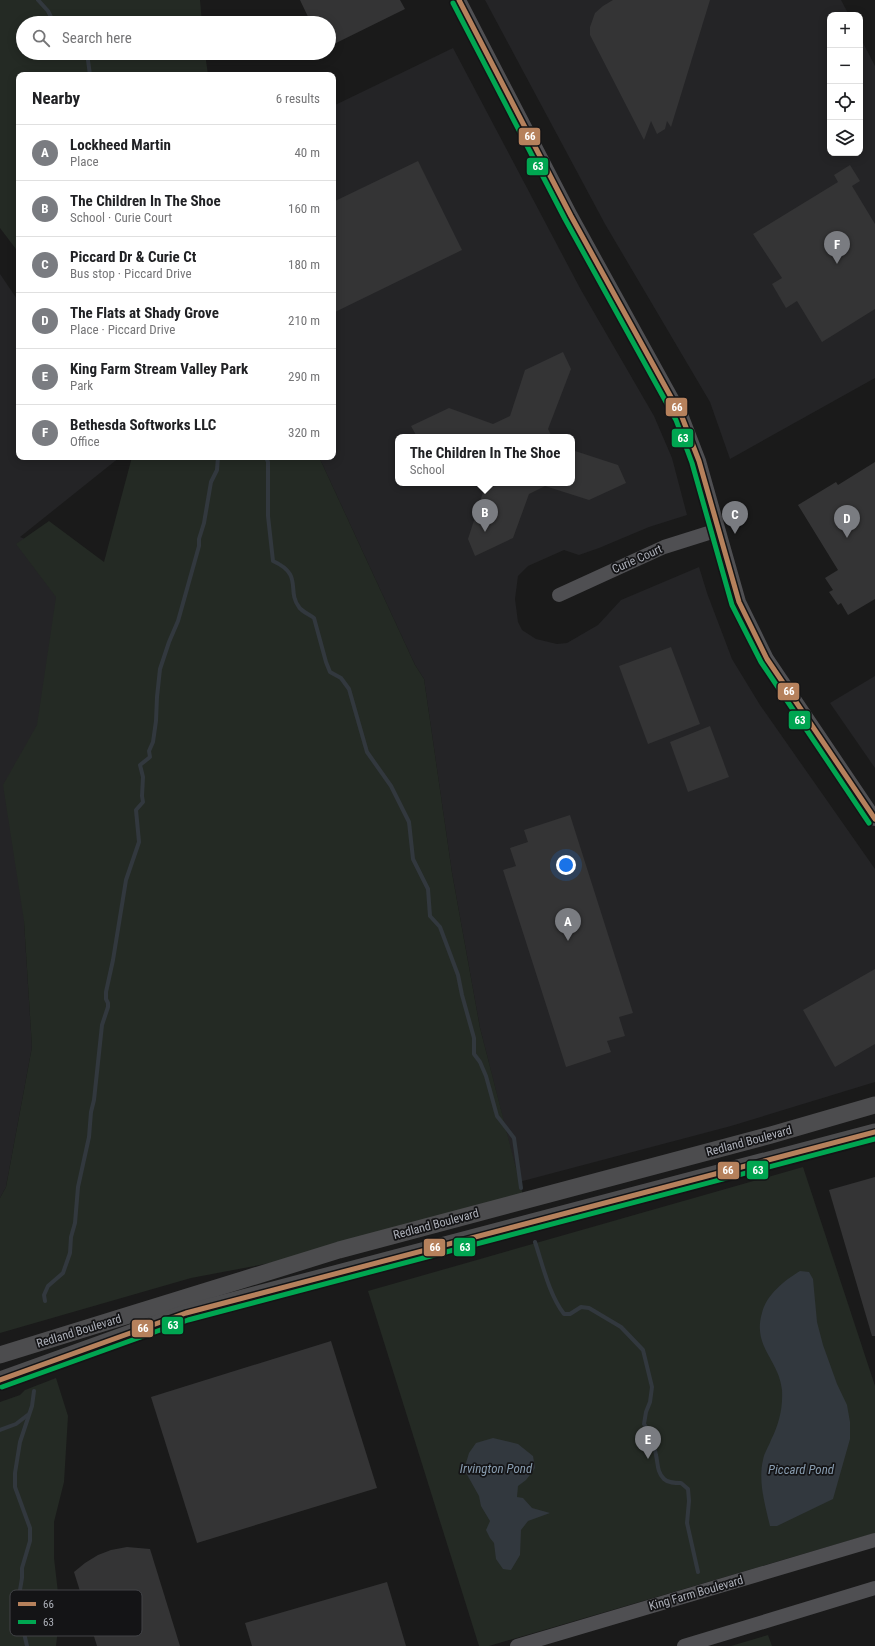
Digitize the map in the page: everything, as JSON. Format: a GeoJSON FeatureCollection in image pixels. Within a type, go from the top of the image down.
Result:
{"type":"FeatureCollection","features":[{"type":"Feature","properties":{"kind":"main road","name":"Redland Boulevard"},"geometry":{"type":"LineString","coordinates":[[0,1355],[339,1250],[763,1137],[875,1105]]}},
{"type":"Feature","properties":{"kind":"main road","name":"Redland Boulevard"},"geometry":{"type":"LineString","coordinates":[[0,1380],[186,1313],[875,1132]]}},
{"type":"Feature","properties":{"kind":"street"},"geometry":{"type":"LineString","coordinates":[[459,0],[571,216],[682,417],[699,461],[739,602],[767,659],[875,819]]}},
{"type":"Feature","properties":{"kind":"street","name":"Curie Court"},"geometry":{"type":"LineString","coordinates":[[559,595],[664,547],[718,530]]}},
{"type":"Feature","properties":{"kind":"street","name":"King Farm Boulevard"},"geometry":{"type":"LineString","coordinates":[[517,1646],[875,1540]]}},
{"type":"Feature","properties":{"kind":"street"},"geometry":{"type":"LineString","coordinates":[[684,1646],[875,1588]]}},
{"type":"Feature","properties":{"kind":"shaded area"},"geometry":{"type":"Polygon","coordinates":[[[0,0],[200,0],[201,16],[16,16],[16,60],[206,60],[208,72],[16,72],[16,249],[0,228],[0,0]]]}},
{"type":"Feature","properties":{"kind":"shaded area"},"geometry":{"type":"Polygon","coordinates":[[[485,0],[841,0],[847,12],[827,12],[827,156],[863,156],[863,43],[875,66],[875,378],[730,459],[710,402],[605,224],[485,0]]]}},
{"type":"Feature","properties":{"kind":"shaded area"},"geometry":{"type":"Polygon","coordinates":[[[453,48],[581,290],[654,416],[672,458],[687,515],[649,527],[579,555],[564,550],[528,566],[518,576],[515,599],[518,622],[522,630],[536,639],[557,644],[567,643],[598,625],[621,600],[699,567],[707,593],[732,659],[760,705],[875,869],[875,1082],[731,1126],[519,1182],[480,1028],[452,873],[424,679],[415,665],[320,460],[336,460],[336,105],[453,48]]]}},
{"type":"Feature","properties":{"kind":"shaded area"},"geometry":{"type":"Polygon","coordinates":[[[0,274],[16,298],[16,460],[116,460],[20,537],[43,546],[86,602],[28,800],[24,921],[32,1047],[6,1187],[0,1198],[0,274]]]}},
{"type":"Feature","properties":{"kind":"shaded area"},"geometry":{"type":"Polygon","coordinates":[[[131,460],[320,460],[415,665],[424,679],[452,873],[480,1028],[525,1203],[339,1250],[191,1278],[0,1333],[0,1198],[6,1187],[32,1047],[24,921],[3,785],[37,725],[56,597],[16,544],[49,521],[104,562],[131,460]]]}},
{"type":"Feature","properties":{"kind":"shaded area"},"geometry":{"type":"Polygon","coordinates":[[[875,676],[875,768],[830,703],[875,676]]]}},
{"type":"Feature","properties":{"kind":"shaded area"},"geometry":{"type":"Polygon","coordinates":[[[803,1167],[875,1386],[875,1533],[489,1646],[479,1646],[368,1291],[803,1167]]]}},
{"type":"Feature","properties":{"kind":"shaded area"},"geometry":{"type":"Polygon","coordinates":[[[56,1378],[68,1416],[64,1482],[54,1522],[54,1558],[58,1590],[10,1590],[10,1636],[57,1636],[56,1646],[0,1646],[0,1402],[20,1395],[25,1390],[56,1378]]]}},
{"type":"Feature","properties":{"kind":"shaded area"},"geometry":{"type":"Polygon","coordinates":[[[768,1635],[772,1646],[731,1646],[768,1635]]]}},
{"type":"Feature","properties":{"kind":"water","name":"Piccard Pond"},"geometry":{"type":"Polygon","coordinates":[[[800,1271],[809,1272],[813,1279],[817,1322],[823,1345],[837,1384],[847,1405],[850,1422],[850,1439],[833,1499],[777,1526],[770,1526],[761,1476],[764,1455],[780,1416],[782,1390],[780,1379],[763,1344],[760,1335],[760,1325],[764,1306],[772,1294],[782,1283],[800,1271]]]}},
{"type":"Feature","properties":{"kind":"water","name":"Irvington Pond"},"geometry":{"type":"Polygon","coordinates":[[[493,1438],[518,1444],[533,1456],[535,1468],[526,1480],[518,1486],[517,1497],[523,1498],[532,1508],[550,1513],[528,1521],[521,1530],[520,1555],[511,1570],[503,1569],[496,1559],[494,1543],[486,1530],[490,1521],[481,1506],[479,1496],[465,1471],[469,1453],[476,1443],[493,1438]]]}},
{"type":"Feature","properties":{"kind":"building"},"geometry":{"type":"Polygon","coordinates":[[[300,0],[400,0],[405,9],[336,43],[336,16],[308,16],[300,0]]]}},
{"type":"Feature","properties":{"kind":"building"},"geometry":{"type":"Polygon","coordinates":[[[613,0],[710,0],[671,127],[667,121],[665,129],[657,134],[651,121],[644,140],[590,35],[590,27],[595,13],[613,0]]]}},
{"type":"Feature","properties":{"kind":"building"},"geometry":{"type":"Polygon","coordinates":[[[418,161],[462,250],[336,312],[336,201],[418,161]]]}},
{"type":"Feature","properties":{"kind":"building"},"geometry":{"type":"Polygon","coordinates":[[[850,165],[860,181],[852,186],[875,224],[875,309],[822,342],[797,301],[786,308],[772,284],[782,278],[753,234],[838,182],[834,175],[850,165]]]}},
{"type":"Feature","properties":{"kind":"building"},"geometry":{"type":"Polygon","coordinates":[[[563,352],[571,369],[548,429],[550,434],[415,434],[411,426],[449,408],[493,424],[510,416],[525,370],[563,352]]]}},
{"type":"Feature","properties":{"kind":"building"},"geometry":{"type":"Polygon","coordinates":[[[575,451],[618,465],[626,483],[589,500],[545,486],[575,486],[575,451]]]}},
{"type":"Feature","properties":{"kind":"building"},"geometry":{"type":"Polygon","coordinates":[[[875,462],[875,599],[848,615],[841,603],[838,605],[829,592],[833,590],[825,578],[838,570],[798,505],[836,482],[838,485],[875,462]]]}},
{"type":"Feature","properties":{"kind":"building"},"geometry":{"type":"Polygon","coordinates":[[[485,486],[545,486],[529,494],[513,538],[475,556],[468,539],[485,486]]]}},
{"type":"Feature","properties":{"kind":"building"},"geometry":{"type":"Polygon","coordinates":[[[671,647],[700,724],[648,744],[619,666],[671,647]]]}},
{"type":"Feature","properties":{"kind":"building"},"geometry":{"type":"Polygon","coordinates":[[[710,726],[729,777],[688,792],[670,742],[710,726]]]}},
{"type":"Feature","properties":{"kind":"building"},"geometry":{"type":"Polygon","coordinates":[[[570,815],[633,1013],[619,1017],[625,1036],[607,1041],[611,1052],[566,1067],[503,870],[516,866],[510,848],[528,842],[524,830],[570,815]]]}},
{"type":"Feature","properties":{"kind":"building"},"geometry":{"type":"Polygon","coordinates":[[[875,969],[875,1044],[835,1067],[803,1010],[875,969]]]}},
{"type":"Feature","properties":{"kind":"building"},"geometry":{"type":"Polygon","coordinates":[[[875,1177],[875,1336],[872,1336],[829,1190],[875,1177]]]}},
{"type":"Feature","properties":{"kind":"building"},"geometry":{"type":"Polygon","coordinates":[[[331,1341],[377,1488],[197,1543],[151,1397],[331,1341]]]}},
{"type":"Feature","properties":{"kind":"building"},"geometry":{"type":"Polygon","coordinates":[[[127,1547],[150,1549],[180,1646],[97,1646],[94,1636],[142,1636],[142,1590],[80,1590],[74,1572],[98,1555],[111,1550],[127,1547]]]}},
{"type":"Feature","properties":{"kind":"building"},"geometry":{"type":"Polygon","coordinates":[[[387,1582],[406,1646],[252,1646],[245,1623],[387,1582]]]}},
{"type":"Feature","properties":{"kind":"waterway"},"geometry":{"type":"LineString","coordinates":[[38,0],[50,16]]}},
{"type":"Feature","properties":{"kind":"waterway"},"geometry":{"type":"LineString","coordinates":[[88,60],[90,72]]}},
{"type":"Feature","properties":{"kind":"waterway"},"geometry":{"type":"LineString","coordinates":[[45,1301],[44,1295],[48,1286],[63,1273],[70,1253],[71,1237],[75,1223],[78,1187],[89,1137],[102,1025],[108,1007],[106,992],[113,960],[126,880],[139,842],[136,810],[143,802],[143,777],[140,765],[150,757],[149,751],[153,742],[156,721],[160,669],[178,621],[199,546],[199,539],[204,523],[211,482],[217,470],[218,460]]}},
{"type":"Feature","properties":{"kind":"waterway"},"geometry":{"type":"LineString","coordinates":[[267,460],[268,516],[273,561],[282,566],[288,572],[293,583],[295,601],[302,610],[314,618],[330,672],[341,678],[349,689],[367,752],[391,786],[409,822],[413,859],[428,889],[430,916],[440,927],[458,975],[474,1038],[474,1054],[480,1062],[486,1076],[497,1116],[514,1138],[521,1188]]}},
{"type":"Feature","properties":{"kind":"waterway"},"geometry":{"type":"LineString","coordinates":[[535,1242],[550,1289],[564,1314],[570,1314],[581,1307],[589,1308],[621,1327],[643,1350],[652,1387],[650,1402],[646,1412],[644,1424],[652,1439],[660,1474],[664,1479],[674,1483],[681,1483],[688,1489],[689,1501],[687,1523],[698,1572]]}},
{"type":"Feature","properties":{"kind":"waterway"},"geometry":{"type":"LineString","coordinates":[[20,1590],[22,1568],[30,1541],[30,1528],[15,1487],[15,1473],[20,1442],[32,1406],[34,1391]]}},
{"type":"Feature","properties":{"kind":"waterway"},"geometry":{"type":"LineString","coordinates":[[0,1430],[16,1424],[29,1414]]}},
{"type":"Feature","properties":{"kind":"waterway"},"geometry":{"type":"LineString","coordinates":[[25,1636],[27,1646]]}},
{"type":"Feature","properties":{"kind":"transit line","name":"66"},"geometry":{"type":"LineString","coordinates":[[459,0],[571,216],[682,417],[699,461],[739,602],[767,659],[875,819]]}},
{"type":"Feature","properties":{"kind":"transit line","name":"63"},"geometry":{"type":"LineString","coordinates":[[453,3],[565,219],[676,420],[692,463],[732,605],[761,662],[869,823]]}},
{"type":"Feature","properties":{"kind":"transit line","name":"66"},"geometry":{"type":"LineString","coordinates":[[0,1380],[186,1313],[875,1132]]}},
{"type":"Feature","properties":{"kind":"transit line","name":"63"},"geometry":{"type":"LineString","coordinates":[[2,1387],[188,1320],[875,1139]]}},
{"type":"Feature","properties":{"kind":"place","name":"Bethesda Softworks LLC"},"geometry":{"type":"Point","coordinates":[837,264]}},
{"type":"Feature","properties":{"kind":"place","name":"The Children In The Shoe"},"geometry":{"type":"Point","coordinates":[485,532]}},
{"type":"Feature","properties":{"kind":"place","name":"Piccard Dr & Curie Ct"},"geometry":{"type":"Point","coordinates":[735,534]}},
{"type":"Feature","properties":{"kind":"place","name":"The Flats at Shady Grove"},"geometry":{"type":"Point","coordinates":[847,538]}},
{"type":"Feature","properties":{"kind":"place","name":"Lockheed Martin"},"geometry":{"type":"Point","coordinates":[568,941]}},
{"type":"Feature","properties":{"kind":"place","name":"King Farm Stream Valley Park"},"geometry":{"type":"Point","coordinates":[648,1459]}}]}
